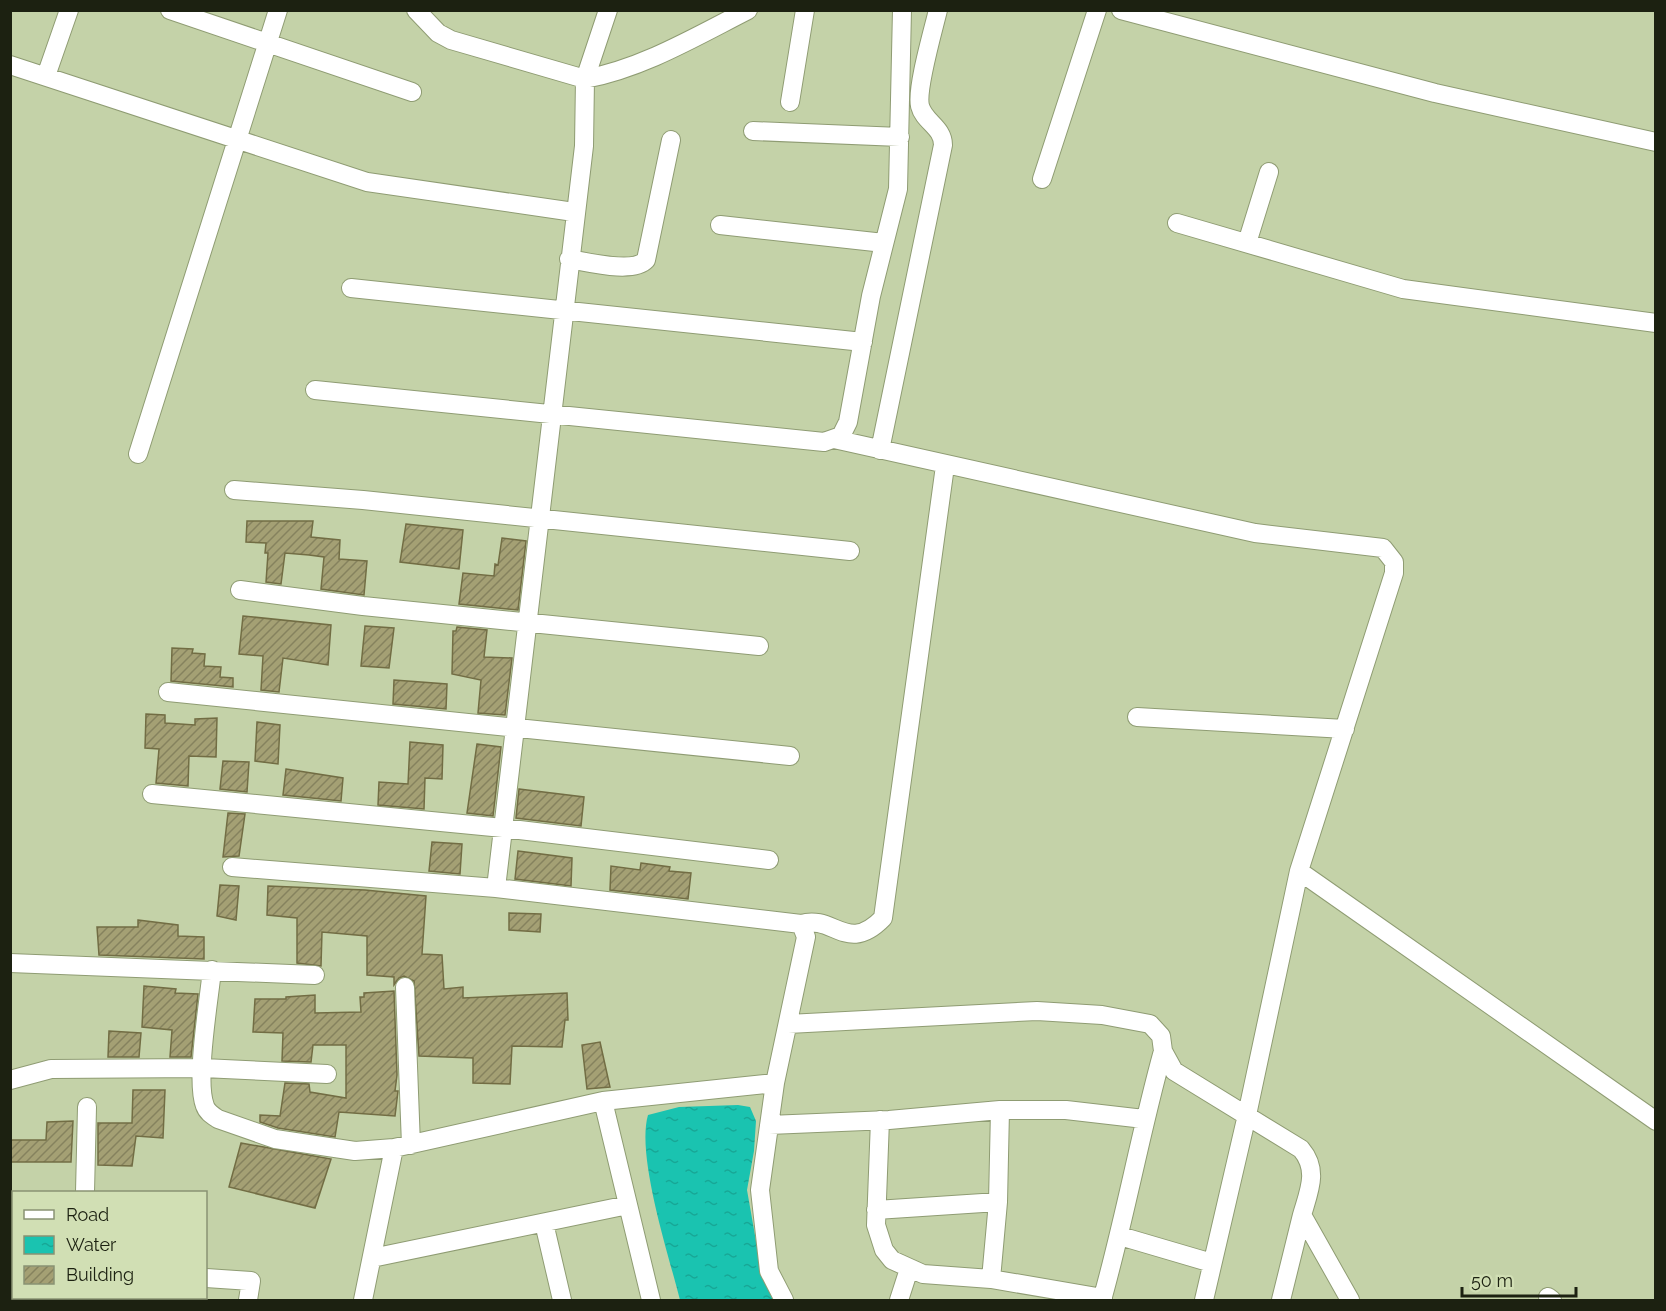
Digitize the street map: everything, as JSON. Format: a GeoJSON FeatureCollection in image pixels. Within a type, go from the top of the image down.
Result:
{"type":"FeatureCollection","features":[{"type":"Feature","properties":{"kind":"street"},"geometry":{"type":"LineString","coordinates":[[46,76],[69,10]]}},
{"type":"Feature","properties":{"kind":"street"},"geometry":{"type":"LineString","coordinates":[[170,10],[412,92]]}},
{"type":"Feature","properties":{"kind":"street"},"geometry":{"type":"LineString","coordinates":[[138,454],[278,10]]}},
{"type":"Feature","properties":{"kind":"street"},"geometry":{"type":"LineString","coordinates":[[416,10],[438,33],[451,40],[585,79],[614,74],[679,47],[748,10]]}},
{"type":"Feature","properties":{"kind":"street"},"geometry":{"type":"LineString","coordinates":[[496,888],[574,212],[584,146],[585,79],[609,10]]}},
{"type":"Feature","properties":{"kind":"street"},"geometry":{"type":"LineString","coordinates":[[711,29],[715,10]]}},
{"type":"Feature","properties":{"kind":"street"},"geometry":{"type":"LineString","coordinates":[[790,102],[805,10]]}},
{"type":"Feature","properties":{"kind":"street"},"geometry":{"type":"LineString","coordinates":[[880,450],[943,145],[939,130],[922,113],[919,97],[938,10]]}},
{"type":"Feature","properties":{"kind":"street"},"geometry":{"type":"LineString","coordinates":[[1042,179],[1097,10]]}},
{"type":"Feature","properties":{"kind":"street"},"geometry":{"type":"LineString","coordinates":[[1121,10],[1435,93],[1656,142]]}},
{"type":"Feature","properties":{"kind":"street"},"geometry":{"type":"LineString","coordinates":[[315,390],[824,442],[841,436],[846,429],[871,296],[898,189],[900,137],[897,12]]}},
{"type":"Feature","properties":{"kind":"street"},"geometry":{"type":"LineString","coordinates":[[10,65],[367,182],[574,212]]}},
{"type":"Feature","properties":{"kind":"street"},"geometry":{"type":"LineString","coordinates":[[753,130],[900,137]]}},
{"type":"Feature","properties":{"kind":"street"},"geometry":{"type":"LineString","coordinates":[[569,259],[631,268],[642,265],[646,260],[671,140]]}},
{"type":"Feature","properties":{"kind":"street"},"geometry":{"type":"LineString","coordinates":[[1247,243],[1269,172]]}},
{"type":"Feature","properties":{"kind":"street"},"geometry":{"type":"LineString","coordinates":[[1177,223],[1403,289],[1656,322]]}},
{"type":"Feature","properties":{"kind":"street"},"geometry":{"type":"LineString","coordinates":[[720,225],[884,243]]}},
{"type":"Feature","properties":{"kind":"street"},"geometry":{"type":"LineString","coordinates":[[351,288],[863,342]]}},
{"type":"Feature","properties":{"kind":"street"},"geometry":{"type":"LineString","coordinates":[[834,439],[945,466],[1254,533],[1383,548],[1394,562],[1394,573],[1299,871],[1247,1115],[1204,1300]]}},
{"type":"Feature","properties":{"kind":"street"},"geometry":{"type":"LineString","coordinates":[[232,867],[496,888],[801,924],[821,923],[842,934],[865,932],[883,918],[945,466]]}},
{"type":"Feature","properties":{"kind":"street"},"geometry":{"type":"LineString","coordinates":[[234,490],[850,551]]}},
{"type":"Feature","properties":{"kind":"street"},"geometry":{"type":"LineString","coordinates":[[240,590],[363,606],[759,646]]}},
{"type":"Feature","properties":{"kind":"street"},"geometry":{"type":"LineString","coordinates":[[168,692],[790,756]]}},
{"type":"Feature","properties":{"kind":"street"},"geometry":{"type":"LineString","coordinates":[[1137,717],[1345,729]]}},
{"type":"Feature","properties":{"kind":"street"},"geometry":{"type":"LineString","coordinates":[[152,794],[503,828],[769,860]]}},
{"type":"Feature","properties":{"kind":"street"},"geometry":{"type":"LineString","coordinates":[[1299,871],[1656,1121]]}},
{"type":"Feature","properties":{"kind":"street"},"geometry":{"type":"LineString","coordinates":[[784,1300],[769,1271],[760,1190],[775,1083],[806,937],[801,924]]}},
{"type":"Feature","properties":{"kind":"street"},"geometry":{"type":"LineString","coordinates":[[10,963],[315,975]]}},
{"type":"Feature","properties":{"kind":"street"},"geometry":{"type":"LineString","coordinates":[[213,970],[203,1068],[205,1106],[218,1119],[275,1139],[356,1151],[402,1146],[603,1101],[775,1083]]}},
{"type":"Feature","properties":{"kind":"street"},"geometry":{"type":"LineString","coordinates":[[363,1300],[402,1146],[405,987]]}},
{"type":"Feature","properties":{"kind":"street"},"geometry":{"type":"LineString","coordinates":[[788,1024],[1037,1011],[1102,1015],[1150,1024],[1161,1036],[1163,1051],[1174,1071],[1301,1149],[1308,1156],[1313,1175],[1281,1300]]}},
{"type":"Feature","properties":{"kind":"street"},"geometry":{"type":"LineString","coordinates":[[880,1120],[876,1225],[884,1250],[892,1260],[909,1269],[942,1277],[991,1279],[1102,1299],[1120,1236],[1144,1119],[1163,1051]]}},
{"type":"Feature","properties":{"kind":"street"},"geometry":{"type":"LineString","coordinates":[[10,1080],[51,1069],[203,1068],[327,1074]]}},
{"type":"Feature","properties":{"kind":"street"},"geometry":{"type":"LineString","coordinates":[[603,1101],[651,1300]]}},
{"type":"Feature","properties":{"kind":"street"},"geometry":{"type":"LineString","coordinates":[[85,1191],[87,1107]]}},
{"type":"Feature","properties":{"kind":"street"},"geometry":{"type":"LineString","coordinates":[[769,1125],[880,1120],[1000,1110],[1066,1110],[1144,1119]]}},
{"type":"Feature","properties":{"kind":"street"},"geometry":{"type":"LineString","coordinates":[[991,1279],[998,1202],[1000,1110]]}},
{"type":"Feature","properties":{"kind":"street"},"geometry":{"type":"LineString","coordinates":[[876,1210],[998,1202]]}},
{"type":"Feature","properties":{"kind":"street"},"geometry":{"type":"LineString","coordinates":[[372,1258],[628,1205]]}},
{"type":"Feature","properties":{"kind":"street"},"geometry":{"type":"LineString","coordinates":[[1302,1215],[1350,1300]]}},
{"type":"Feature","properties":{"kind":"street"},"geometry":{"type":"LineString","coordinates":[[544,1223],[558,1300]]}},
{"type":"Feature","properties":{"kind":"street"},"geometry":{"type":"LineString","coordinates":[[1120,1236],[1212,1263]]}},
{"type":"Feature","properties":{"kind":"street"},"geometry":{"type":"LineString","coordinates":[[899,1300],[909,1269]]}},
{"type":"Feature","properties":{"kind":"street"},"geometry":{"type":"LineString","coordinates":[[207,1278],[251,1281],[248,1300]]}},
{"type":"Feature","properties":{"kind":"water"},"geometry":{"type":"Polygon","coordinates":[[[738,1105],[750,1107],[756,1121],[754,1151],[747,1190],[762,1275],[773,1300],[680,1300],[650,1180],[645,1133],[648,1115],[679,1107],[738,1105]]]}},
{"type":"Feature","properties":{"kind":"building"},"geometry":{"type":"Polygon","coordinates":[[[247,521],[313,521],[311,537],[340,540],[339,559],[367,561],[364,595],[321,589],[324,557],[309,555],[285,553],[281,584],[266,582],[268,553],[265,553],[266,543],[246,542],[247,521]]]}},
{"type":"Feature","properties":{"kind":"building"},"geometry":{"type":"Polygon","coordinates":[[[406,524],[463,530],[459,569],[400,562],[406,524]]]}},
{"type":"Feature","properties":{"kind":"building"},"geometry":{"type":"Polygon","coordinates":[[[502,538],[526,541],[518,610],[459,604],[463,573],[494,576],[502,538]]]}},
{"type":"Feature","properties":{"kind":"building"},"geometry":{"type":"Polygon","coordinates":[[[243,616],[331,625],[328,665],[283,658],[279,692],[261,690],[263,656],[239,654],[243,616]]]}},
{"type":"Feature","properties":{"kind":"building"},"geometry":{"type":"Polygon","coordinates":[[[365,626],[394,628],[389,668],[361,666],[365,626]]]}},
{"type":"Feature","properties":{"kind":"building"},"geometry":{"type":"Polygon","coordinates":[[[457,627],[487,630],[484,657],[512,658],[505,715],[478,713],[481,680],[452,674],[453,631],[456,631],[457,627]]]}},
{"type":"Feature","properties":{"kind":"building"},"geometry":{"type":"Polygon","coordinates":[[[172,648],[193,649],[192,653],[205,654],[204,666],[221,667],[220,677],[233,678],[233,687],[171,681],[172,648]]]}},
{"type":"Feature","properties":{"kind":"building"},"geometry":{"type":"Polygon","coordinates":[[[394,680],[447,684],[446,709],[393,704],[394,680]]]}},
{"type":"Feature","properties":{"kind":"building"},"geometry":{"type":"Polygon","coordinates":[[[146,714],[165,715],[165,723],[195,725],[195,719],[217,718],[216,757],[189,756],[188,786],[156,783],[159,749],[145,748],[146,714]]]}},
{"type":"Feature","properties":{"kind":"building"},"geometry":{"type":"Polygon","coordinates":[[[257,722],[280,725],[278,764],[255,761],[257,722]]]}},
{"type":"Feature","properties":{"kind":"building"},"geometry":{"type":"Polygon","coordinates":[[[410,742],[443,745],[442,779],[425,778],[424,809],[378,805],[379,782],[408,784],[410,742]]]}},
{"type":"Feature","properties":{"kind":"building"},"geometry":{"type":"Polygon","coordinates":[[[477,744],[501,747],[493,816],[467,813],[477,744]]]}},
{"type":"Feature","properties":{"kind":"building"},"geometry":{"type":"Polygon","coordinates":[[[223,761],[249,762],[247,792],[220,789],[223,761]]]}},
{"type":"Feature","properties":{"kind":"building"},"geometry":{"type":"Polygon","coordinates":[[[286,769],[343,778],[341,801],[283,795],[286,769]]]}},
{"type":"Feature","properties":{"kind":"building"},"geometry":{"type":"Polygon","coordinates":[[[519,789],[584,797],[581,826],[516,818],[519,789]]]}},
{"type":"Feature","properties":{"kind":"building"},"geometry":{"type":"Polygon","coordinates":[[[228,813],[245,814],[239,856],[223,857],[228,813]]]}},
{"type":"Feature","properties":{"kind":"building"},"geometry":{"type":"Polygon","coordinates":[[[432,842],[462,844],[460,874],[429,871],[432,842]]]}},
{"type":"Feature","properties":{"kind":"building"},"geometry":{"type":"Polygon","coordinates":[[[518,851],[572,858],[571,886],[515,879],[518,851]]]}},
{"type":"Feature","properties":{"kind":"building"},"geometry":{"type":"Polygon","coordinates":[[[641,863],[670,867],[669,871],[691,873],[688,899],[610,890],[611,866],[640,870],[641,863]]]}},
{"type":"Feature","properties":{"kind":"building"},"geometry":{"type":"Polygon","coordinates":[[[220,885],[239,886],[236,920],[217,916],[220,885]]]}},
{"type":"Feature","properties":{"kind":"building"},"geometry":{"type":"Polygon","coordinates":[[[268,886],[365,890],[426,896],[422,954],[442,955],[444,989],[463,987],[463,998],[567,993],[568,1020],[565,1020],[562,1047],[512,1046],[510,1084],[473,1083],[473,1058],[419,1056],[414,981],[404,976],[399,978],[394,985],[394,977],[367,975],[367,936],[322,932],[321,966],[297,963],[297,918],[267,915],[268,886]]]}},
{"type":"Feature","properties":{"kind":"building"},"geometry":{"type":"Polygon","coordinates":[[[509,913],[541,914],[540,932],[509,930],[509,913]]]}},
{"type":"Feature","properties":{"kind":"building"},"geometry":{"type":"Polygon","coordinates":[[[138,920],[178,925],[178,936],[204,937],[204,959],[99,955],[97,927],[138,927],[138,920]]]}},
{"type":"Feature","properties":{"kind":"building"},"geometry":{"type":"Polygon","coordinates":[[[144,986],[176,989],[175,993],[198,994],[191,1057],[170,1057],[172,1030],[142,1027],[144,986]]]}},
{"type":"Feature","properties":{"kind":"building"},"geometry":{"type":"Polygon","coordinates":[[[394,991],[397,1075],[395,1091],[398,1091],[395,1116],[339,1112],[335,1137],[278,1128],[260,1122],[260,1115],[280,1116],[285,1083],[309,1084],[310,1092],[346,1098],[346,1045],[313,1045],[311,1062],[282,1061],[283,1033],[253,1032],[255,999],[286,999],[286,997],[315,995],[315,1013],[361,1012],[360,997],[364,997],[364,993],[394,991]]]}},
{"type":"Feature","properties":{"kind":"building"},"geometry":{"type":"Polygon","coordinates":[[[109,1031],[141,1033],[139,1057],[108,1057],[109,1031]]]}},
{"type":"Feature","properties":{"kind":"building"},"geometry":{"type":"Polygon","coordinates":[[[600,1042],[610,1087],[587,1089],[582,1045],[600,1042]]]}},
{"type":"Feature","properties":{"kind":"building"},"geometry":{"type":"Polygon","coordinates":[[[133,1090],[165,1090],[163,1138],[136,1136],[132,1166],[98,1165],[98,1123],[132,1123],[133,1090]]]}},
{"type":"Feature","properties":{"kind":"building"},"geometry":{"type":"Polygon","coordinates":[[[73,1121],[71,1162],[10,1162],[10,1140],[46,1140],[47,1122],[73,1121]]]}},
{"type":"Feature","properties":{"kind":"building"},"geometry":{"type":"Polygon","coordinates":[[[241,1143],[331,1159],[315,1208],[229,1187],[241,1143]]]}}]}
